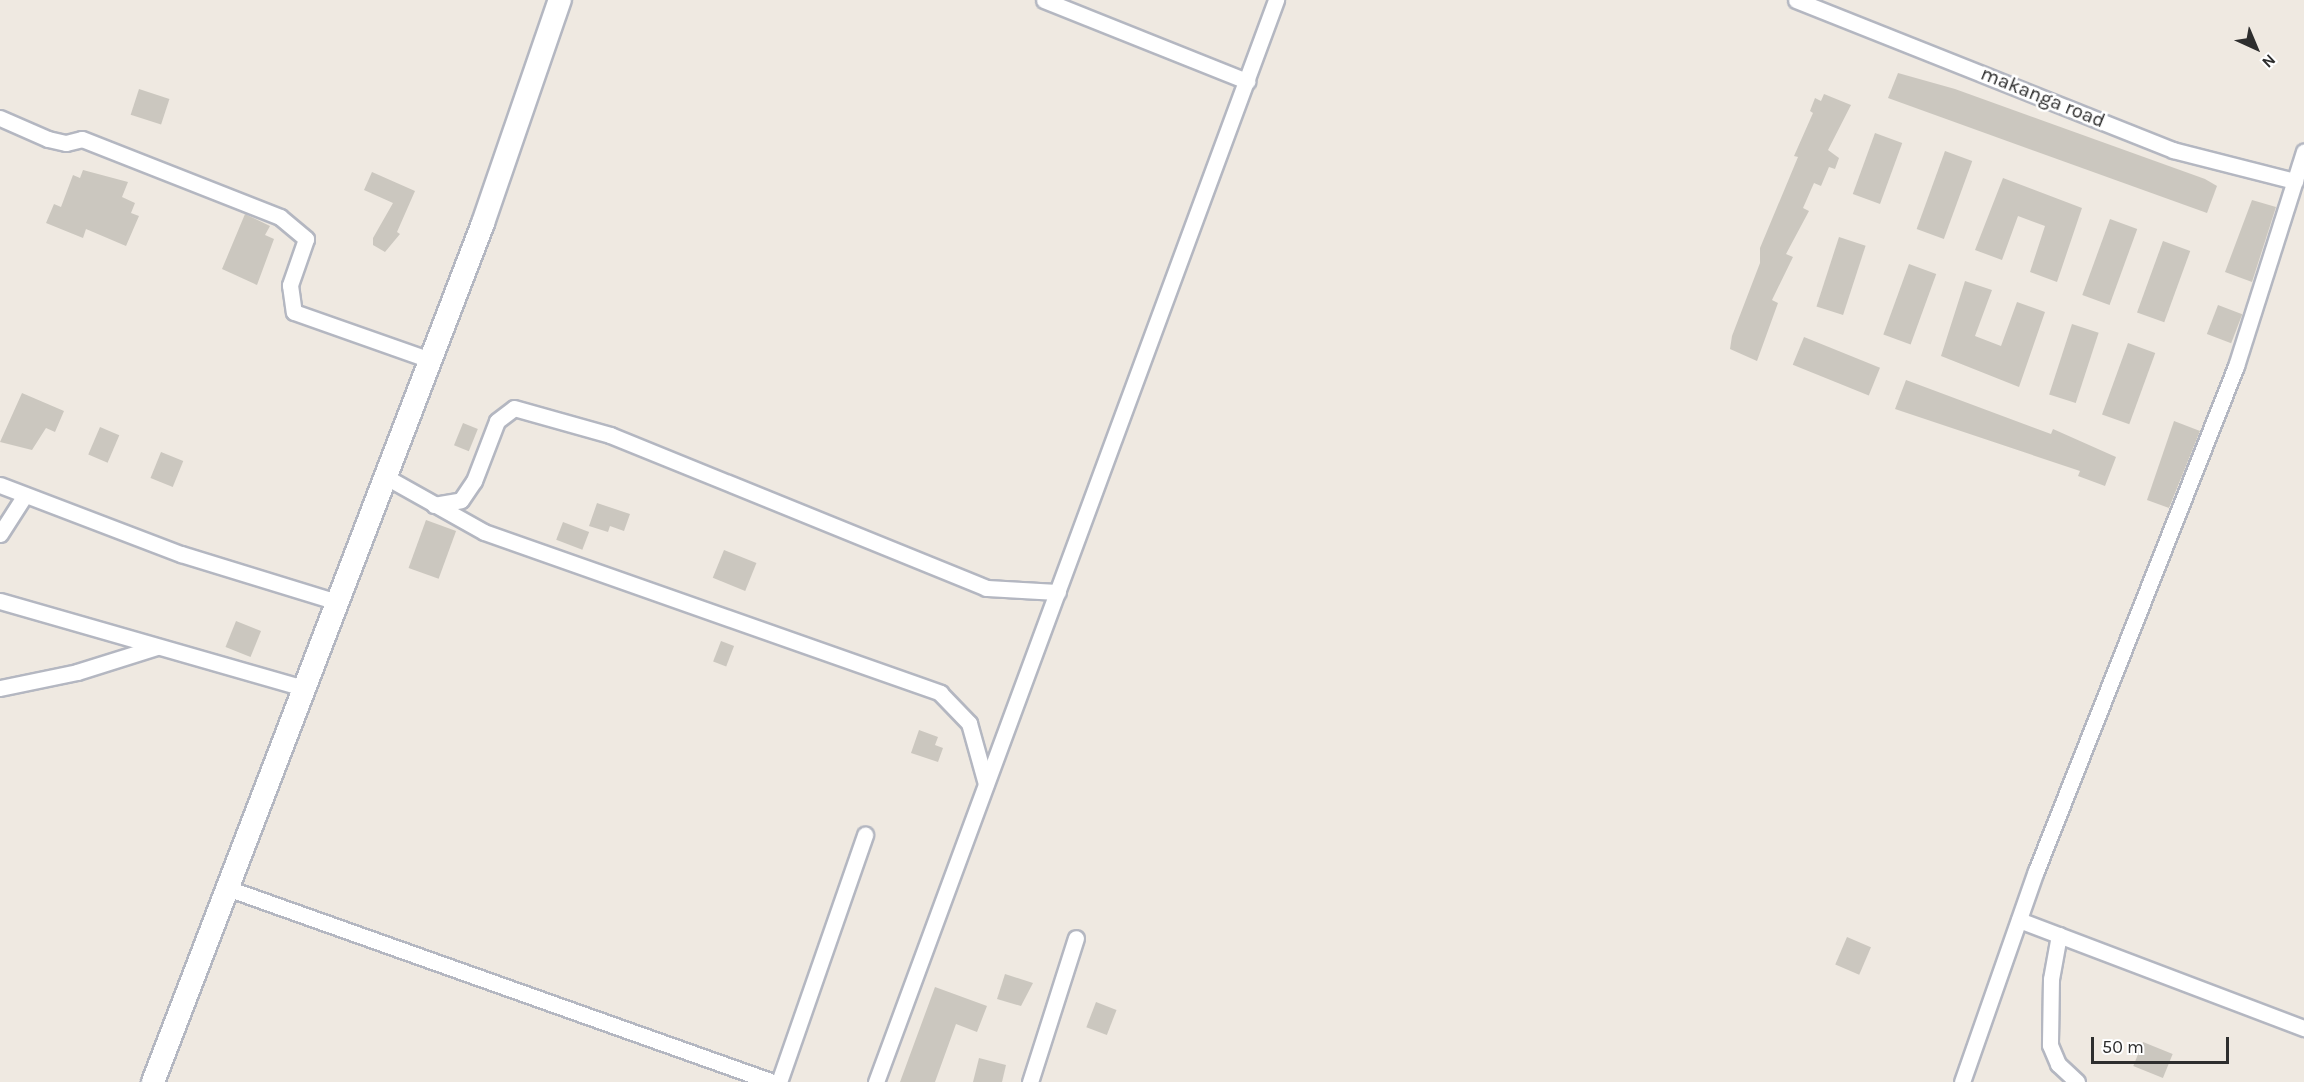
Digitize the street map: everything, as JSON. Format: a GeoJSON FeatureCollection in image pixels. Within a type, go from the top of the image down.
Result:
{"type":"FeatureCollection","features":[{"type":"Feature","properties":{"kind":"street"},"geometry":{"type":"LineString","coordinates":[[153,1082],[386,477],[560,0]]}},
{"type":"Feature","properties":{"kind":"street"},"geometry":{"type":"LineString","coordinates":[[1044,0],[1246,81]]}},
{"type":"Feature","properties":{"kind":"street"},"geometry":{"type":"LineString","coordinates":[[876,1082],[1276,0]]}},
{"type":"Feature","properties":{"kind":"street","name":"makanga road"},"geometry":{"type":"LineString","coordinates":[[1796,0],[2173,150],[2295,181]]}},
{"type":"Feature","properties":{"kind":"street"},"geometry":{"type":"LineString","coordinates":[[0,118],[48,139],[66,143],[82,139],[280,217],[306,238],[290,285],[294,312],[430,360]]}},
{"type":"Feature","properties":{"kind":"street"},"geometry":{"type":"LineString","coordinates":[[1962,1082],[2019,920],[2236,366],[2304,151]]}},
{"type":"Feature","properties":{"kind":"street"},"geometry":{"type":"LineString","coordinates":[[434,505],[461,500],[474,481],[497,421],[514,408],[610,435],[986,588],[1058,592]]}},
{"type":"Feature","properties":{"kind":"street"},"geometry":{"type":"LineString","coordinates":[[386,477],[484,532],[940,693],[969,723],[986,784]]}},
{"type":"Feature","properties":{"kind":"street"},"geometry":{"type":"LineString","coordinates":[[0,485],[181,554],[337,602]]}},
{"type":"Feature","properties":{"kind":"street"},"geometry":{"type":"LineString","coordinates":[[0,534],[26,495]]}},
{"type":"Feature","properties":{"kind":"street"},"geometry":{"type":"LineString","coordinates":[[0,602],[303,688]]}},
{"type":"Feature","properties":{"kind":"street"},"geometry":{"type":"LineString","coordinates":[[0,688],[77,672],[157,647]]}},
{"type":"Feature","properties":{"kind":"street"},"geometry":{"type":"LineString","coordinates":[[779,1082],[865,835]]}},
{"type":"Feature","properties":{"kind":"street"},"geometry":{"type":"LineString","coordinates":[[226,888],[773,1082]]}},
{"type":"Feature","properties":{"kind":"street"},"geometry":{"type":"LineString","coordinates":[[2019,920],[2304,1028]]}},
{"type":"Feature","properties":{"kind":"street"},"geometry":{"type":"LineString","coordinates":[[2059,935],[2051,979],[2050,1045],[2058,1064],[2077,1082]]}},
{"type":"Feature","properties":{"kind":"street"},"geometry":{"type":"LineString","coordinates":[[1030,1082],[1076,938]]}},
{"type":"Feature","properties":{"kind":"building"},"geometry":{"type":"Polygon","coordinates":[[[1898,73],[1955,89],[2205,179],[2217,186],[2207,213],[1888,98],[1898,73]]]}},
{"type":"Feature","properties":{"kind":"building"},"geometry":{"type":"Polygon","coordinates":[[[139,89],[169,99],[161,125],[131,115],[139,89]]]}},
{"type":"Feature","properties":{"kind":"building"},"geometry":{"type":"Polygon","coordinates":[[[1824,94],[1851,105],[1828,150],[1839,158],[1835,169],[1829,167],[1821,186],[1814,183],[1803,208],[1809,211],[1786,254],[1793,257],[1772,300],[1778,303],[1757,361],[1730,349],[1732,336],[1760,263],[1760,248],[1798,157],[1794,156],[1813,113],[1810,111],[1815,98],[1821,101],[1824,94]]]}},
{"type":"Feature","properties":{"kind":"building"},"geometry":{"type":"Polygon","coordinates":[[[1875,133],[1902,143],[1880,204],[1853,194],[1875,133]]]}},
{"type":"Feature","properties":{"kind":"building"},"geometry":{"type":"Polygon","coordinates":[[[1945,151],[1972,161],[1944,239],[1917,229],[1945,151]]]}},
{"type":"Feature","properties":{"kind":"building"},"geometry":{"type":"Polygon","coordinates":[[[83,170],[128,182],[122,197],[135,203],[131,213],[139,216],[126,246],[86,229],[83,238],[46,223],[54,204],[61,207],[73,175],[80,178],[83,170]]]}},
{"type":"Feature","properties":{"kind":"building"},"geometry":{"type":"Polygon","coordinates":[[[372,172],[415,191],[397,232],[400,234],[385,252],[373,245],[373,238],[393,203],[364,190],[372,172]]]}},
{"type":"Feature","properties":{"kind":"building"},"geometry":{"type":"Polygon","coordinates":[[[2003,178],[2082,208],[2057,282],[2030,272],[2045,226],[2018,216],[2002,260],[1975,250],[2003,178]]]}},
{"type":"Feature","properties":{"kind":"building"},"geometry":{"type":"Polygon","coordinates":[[[2252,200],[2276,207],[2252,282],[2225,272],[2252,200]]]}},
{"type":"Feature","properties":{"kind":"building"},"geometry":{"type":"Polygon","coordinates":[[[245,214],[270,226],[265,235],[274,239],[257,285],[222,269],[245,214]]]}},
{"type":"Feature","properties":{"kind":"building"},"geometry":{"type":"Polygon","coordinates":[[[2110,219],[2137,229],[2110,305],[2082,295],[2110,219]]]}},
{"type":"Feature","properties":{"kind":"building"},"geometry":{"type":"Polygon","coordinates":[[[1839,237],[1866,246],[1843,315],[1816,306],[1839,237]]]}},
{"type":"Feature","properties":{"kind":"building"},"geometry":{"type":"Polygon","coordinates":[[[2163,241],[2190,251],[2164,322],[2137,312],[2163,241]]]}},
{"type":"Feature","properties":{"kind":"building"},"geometry":{"type":"Polygon","coordinates":[[[1909,264],[1936,274],[1911,344],[1883,334],[1909,264]]]}},
{"type":"Feature","properties":{"kind":"building"},"geometry":{"type":"Polygon","coordinates":[[[1965,281],[1992,290],[1975,336],[2001,346],[2017,302],[2045,312],[2019,387],[1941,356],[1965,281]]]}},
{"type":"Feature","properties":{"kind":"building"},"geometry":{"type":"Polygon","coordinates":[[[2218,305],[2242,314],[2231,343],[2207,334],[2218,305]]]}},
{"type":"Feature","properties":{"kind":"building"},"geometry":{"type":"Polygon","coordinates":[[[2072,324],[2099,333],[2076,403],[2049,394],[2072,324]]]}},
{"type":"Feature","properties":{"kind":"building"},"geometry":{"type":"Polygon","coordinates":[[[1804,337],[1880,368],[1869,396],[1793,365],[1804,337]]]}},
{"type":"Feature","properties":{"kind":"building"},"geometry":{"type":"Polygon","coordinates":[[[2128,343],[2155,353],[2129,424],[2102,414],[2128,343]]]}},
{"type":"Feature","properties":{"kind":"building"},"geometry":{"type":"Polygon","coordinates":[[[1906,380],[2051,434],[2053,429],[2116,457],[2105,486],[2078,476],[2080,471],[1895,409],[1906,380]]]}},
{"type":"Feature","properties":{"kind":"building"},"geometry":{"type":"Polygon","coordinates":[[[22,393],[64,411],[55,432],[46,428],[32,450],[0,442],[22,393]]]}},
{"type":"Feature","properties":{"kind":"building"},"geometry":{"type":"Polygon","coordinates":[[[2174,421],[2200,431],[2169,508],[2147,500],[2174,421]]]}},
{"type":"Feature","properties":{"kind":"building"},"geometry":{"type":"Polygon","coordinates":[[[463,423],[478,429],[469,451],[454,445],[463,423]]]}},
{"type":"Feature","properties":{"kind":"building"},"geometry":{"type":"Polygon","coordinates":[[[100,427],[119,435],[108,463],[88,455],[100,427]]]}},
{"type":"Feature","properties":{"kind":"building"},"geometry":{"type":"Polygon","coordinates":[[[161,452],[183,461],[173,487],[151,478],[161,452]]]}},
{"type":"Feature","properties":{"kind":"building"},"geometry":{"type":"Polygon","coordinates":[[[597,503],[630,514],[624,531],[610,526],[608,532],[589,526],[597,503]]]}},
{"type":"Feature","properties":{"kind":"building"},"geometry":{"type":"Polygon","coordinates":[[[426,520],[456,531],[439,579],[409,568],[426,520]]]}},
{"type":"Feature","properties":{"kind":"building"},"geometry":{"type":"Polygon","coordinates":[[[563,522],[589,532],[582,550],[556,540],[563,522]]]}},
{"type":"Feature","properties":{"kind":"building"},"geometry":{"type":"Polygon","coordinates":[[[724,550],[756,563],[745,591],[713,578],[724,550]]]}},
{"type":"Feature","properties":{"kind":"building"},"geometry":{"type":"Polygon","coordinates":[[[236,621],[261,631],[251,657],[226,647],[236,621]]]}},
{"type":"Feature","properties":{"kind":"building"},"geometry":{"type":"Polygon","coordinates":[[[721,641],[734,646],[726,667],[713,662],[721,641]]]}},
{"type":"Feature","properties":{"kind":"building"},"geometry":{"type":"Polygon","coordinates":[[[919,730],[938,737],[935,745],[943,748],[938,762],[911,753],[919,730]]]}},
{"type":"Feature","properties":{"kind":"building"},"geometry":{"type":"Polygon","coordinates":[[[1847,937],[1871,947],[1859,975],[1835,965],[1847,937]]]}},
{"type":"Feature","properties":{"kind":"building"},"geometry":{"type":"Polygon","coordinates":[[[1005,974],[1033,983],[1021,1006],[997,999],[1005,974]]]}},
{"type":"Feature","properties":{"kind":"building"},"geometry":{"type":"Polygon","coordinates":[[[935,987],[987,1006],[977,1032],[956,1024],[935,1082],[900,1082],[935,987]]]}},
{"type":"Feature","properties":{"kind":"building"},"geometry":{"type":"Polygon","coordinates":[[[1096,1002],[1117,1010],[1107,1035],[1086,1027],[1096,1002]]]}},
{"type":"Feature","properties":{"kind":"building"},"geometry":{"type":"Polygon","coordinates":[[[2143,1042],[2173,1054],[2163,1078],[2133,1066],[2143,1042]]]}},
{"type":"Feature","properties":{"kind":"building"},"geometry":{"type":"Polygon","coordinates":[[[979,1058],[1006,1065],[1002,1082],[973,1082],[979,1058]]]}}]}
